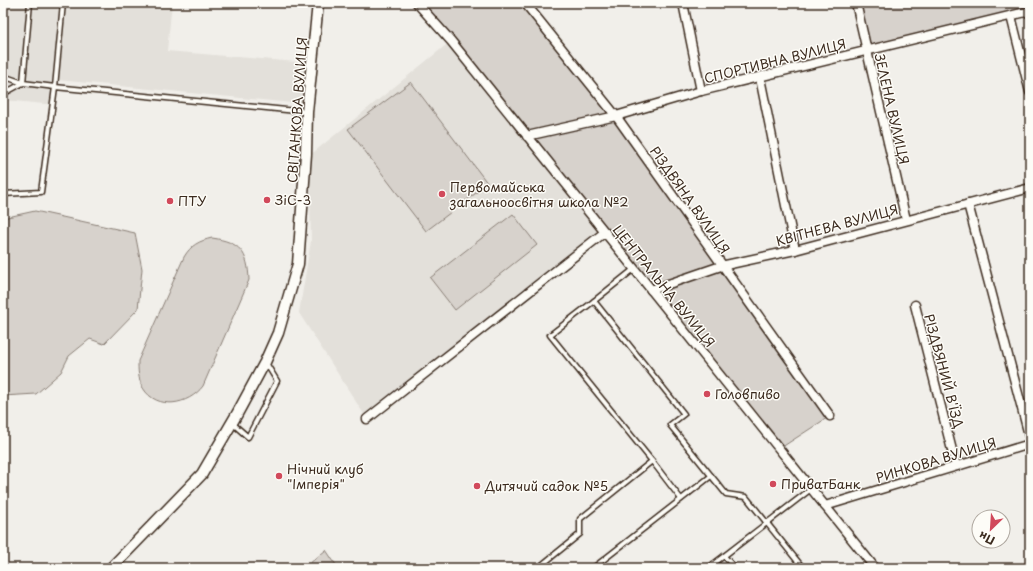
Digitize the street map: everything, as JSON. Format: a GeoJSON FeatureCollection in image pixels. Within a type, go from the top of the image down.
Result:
{"type":"FeatureCollection","features":[{"type":"Feature","properties":{"kind":"street","name":"СВІТАНКОВА ВУЛИЦЯ"},"geometry":{"type":"LineString","coordinates":[[111,568],[202,474],[265,362],[286,309],[298,264],[306,154],[307,112],[318,3]]}},
{"type":"Feature","properties":{"kind":"street","name":"ЦЕНТРАЛЬНА ВУЛИЦЯ"},"geometry":{"type":"LineString","coordinates":[[417,3],[451,41],[875,568]]}},
{"type":"Feature","properties":{"kind":"street","name":"РІЗДВЯНА ВУЛИЦЯ"},"geometry":{"type":"LineString","coordinates":[[525,3],[616,116],[721,266],[830,416]]}},
{"type":"Feature","properties":{"kind":"street"},"geometry":{"type":"LineString","coordinates":[[683,3],[701,91]]}},
{"type":"Feature","properties":{"kind":"street","name":"ЗЕЛЕНА ВУЛИЦЯ"},"geometry":{"type":"LineString","coordinates":[[856,3],[906,220]]}},
{"type":"Feature","properties":{"kind":"street","name":"СПОРТИВНА ВУЛИЦЯ"},"geometry":{"type":"LineString","coordinates":[[527,136],[616,116],[701,91],[760,78],[1030,11]]}},
{"type":"Feature","properties":{"kind":"street"},"geometry":{"type":"LineString","coordinates":[[1011,16],[1030,92]]}},
{"type":"Feature","properties":{"kind":"street"},"geometry":{"type":"LineString","coordinates":[[760,78],[795,250]]}},
{"type":"Feature","properties":{"kind":"street","name":"КВІТНЕВА ВУЛИЦЯ"},"geometry":{"type":"LineString","coordinates":[[651,290],[721,266],[795,250],[1030,188]]}},
{"type":"Feature","properties":{"kind":"street"},"geometry":{"type":"LineString","coordinates":[[968,204],[1030,439]]}},
{"type":"Feature","properties":{"kind":"street"},"geometry":{"type":"LineString","coordinates":[[367,419],[605,232]]}},
{"type":"Feature","properties":{"kind":"street","name":"РІЗДВЯНИЙ В'ЇЗД"},"geometry":{"type":"LineString","coordinates":[[914,305],[956,466]]}},
{"type":"Feature","properties":{"kind":"street","name":"РИНКОВА ВУЛИЦЯ"},"geometry":{"type":"LineString","coordinates":[[825,506],[1030,444]]}},
{"type":"Feature","properties":{"kind":"lane"},"geometry":{"type":"LineString","coordinates":[[23,83],[30,3]]}},
{"type":"Feature","properties":{"kind":"lane"},"geometry":{"type":"LineString","coordinates":[[3,194],[41,192],[63,3]]}},
{"type":"Feature","properties":{"kind":"lane"},"geometry":{"type":"LineString","coordinates":[[3,76],[23,83],[54,87],[307,112]]}},
{"type":"Feature","properties":{"kind":"lane"},"geometry":{"type":"LineString","coordinates":[[3,94],[23,83]]}},
{"type":"Feature","properties":{"kind":"lane"},"geometry":{"type":"LineString","coordinates":[[634,268],[550,335],[681,499]]}},
{"type":"Feature","properties":{"kind":"lane"},"geometry":{"type":"LineString","coordinates":[[594,301],[684,414],[670,425],[726,494],[746,498],[803,568]]}},
{"type":"Feature","properties":{"kind":"lane"},"geometry":{"type":"LineString","coordinates":[[232,422],[248,437],[277,381],[265,362]]}},
{"type":"Feature","properties":{"kind":"lane"},"geometry":{"type":"LineString","coordinates":[[538,568],[580,534],[580,519],[652,461]]}},
{"type":"Feature","properties":{"kind":"lane"},"geometry":{"type":"LineString","coordinates":[[592,568],[711,476]]}},
{"type":"Feature","properties":{"kind":"lane"},"geometry":{"type":"LineString","coordinates":[[708,568],[812,488]]}},
{"type":"Feature","properties":{"kind":"lane"},"geometry":{"type":"LineString","coordinates":[[724,556],[735,568]]}},
{"type":"Feature","properties":{"kind":"shaded area"},"geometry":{"type":"Polygon","coordinates":[[[3,3],[172,3],[167,51],[309,63],[303,104],[58,80],[55,105],[3,100],[3,3]]]}},
{"type":"Feature","properties":{"kind":"shaded area"},"geometry":{"type":"Polygon","coordinates":[[[417,3],[525,3],[616,116],[830,416],[779,449],[417,3]]]}},
{"type":"Feature","properties":{"kind":"shaded area"},"geometry":{"type":"Polygon","coordinates":[[[856,3],[1030,3],[1030,11],[867,51],[856,3]]]}},
{"type":"Feature","properties":{"kind":"shaded area","name":"Первомайська загальноосвітня школа №2"},"geometry":{"type":"Polygon","coordinates":[[[451,41],[605,232],[367,419],[299,313],[311,241],[309,156],[451,41]]]}},
{"type":"Feature","properties":{"kind":"shaded area"},"geometry":{"type":"Polygon","coordinates":[[[411,82],[488,184],[426,231],[348,129],[411,82]]]}},
{"type":"Feature","properties":{"kind":"shaded area"},"geometry":{"type":"Polygon","coordinates":[[[35,211],[135,233],[142,269],[138,309],[104,344],[90,339],[69,356],[61,372],[36,394],[3,396],[3,218],[35,211]]]}},
{"type":"Feature","properties":{"kind":"shaded area"},"geometry":{"type":"Polygon","coordinates":[[[513,214],[537,245],[455,310],[430,278],[513,214]]]}},
{"type":"Feature","properties":{"kind":"shaded area"},"geometry":{"type":"Polygon","coordinates":[[[212,238],[229,242],[241,250],[247,262],[249,280],[203,386],[190,398],[182,401],[173,403],[156,400],[149,395],[141,385],[138,361],[184,257],[196,244],[212,238]]]}},
{"type":"Feature","properties":{"kind":"shaded area"},"geometry":{"type":"Polygon","coordinates":[[[326,550],[338,568],[304,568],[326,550]]]}},
{"type":"Feature","properties":{"kind":"place","name":"Первомайська загальноосвітня школа №2"},"geometry":{"type":"Point","coordinates":[442,194]}},
{"type":"Feature","properties":{"kind":"place","name":"ЗіС-3"},"geometry":{"type":"Point","coordinates":[267,200]}},
{"type":"Feature","properties":{"kind":"place","name":"ПТУ"},"geometry":{"type":"Point","coordinates":[170,201]}},
{"type":"Feature","properties":{"kind":"place","name":"Головпиво"},"geometry":{"type":"Point","coordinates":[707,394]}},
{"type":"Feature","properties":{"kind":"place","name":"Нічний клуб \"Імперія\""},"geometry":{"type":"Point","coordinates":[279,476]}},
{"type":"Feature","properties":{"kind":"place","name":"ПриватБанк"},"geometry":{"type":"Point","coordinates":[773,484]}},
{"type":"Feature","properties":{"kind":"place","name":"Дитячий садок №5"},"geometry":{"type":"Point","coordinates":[477,486]}}]}
